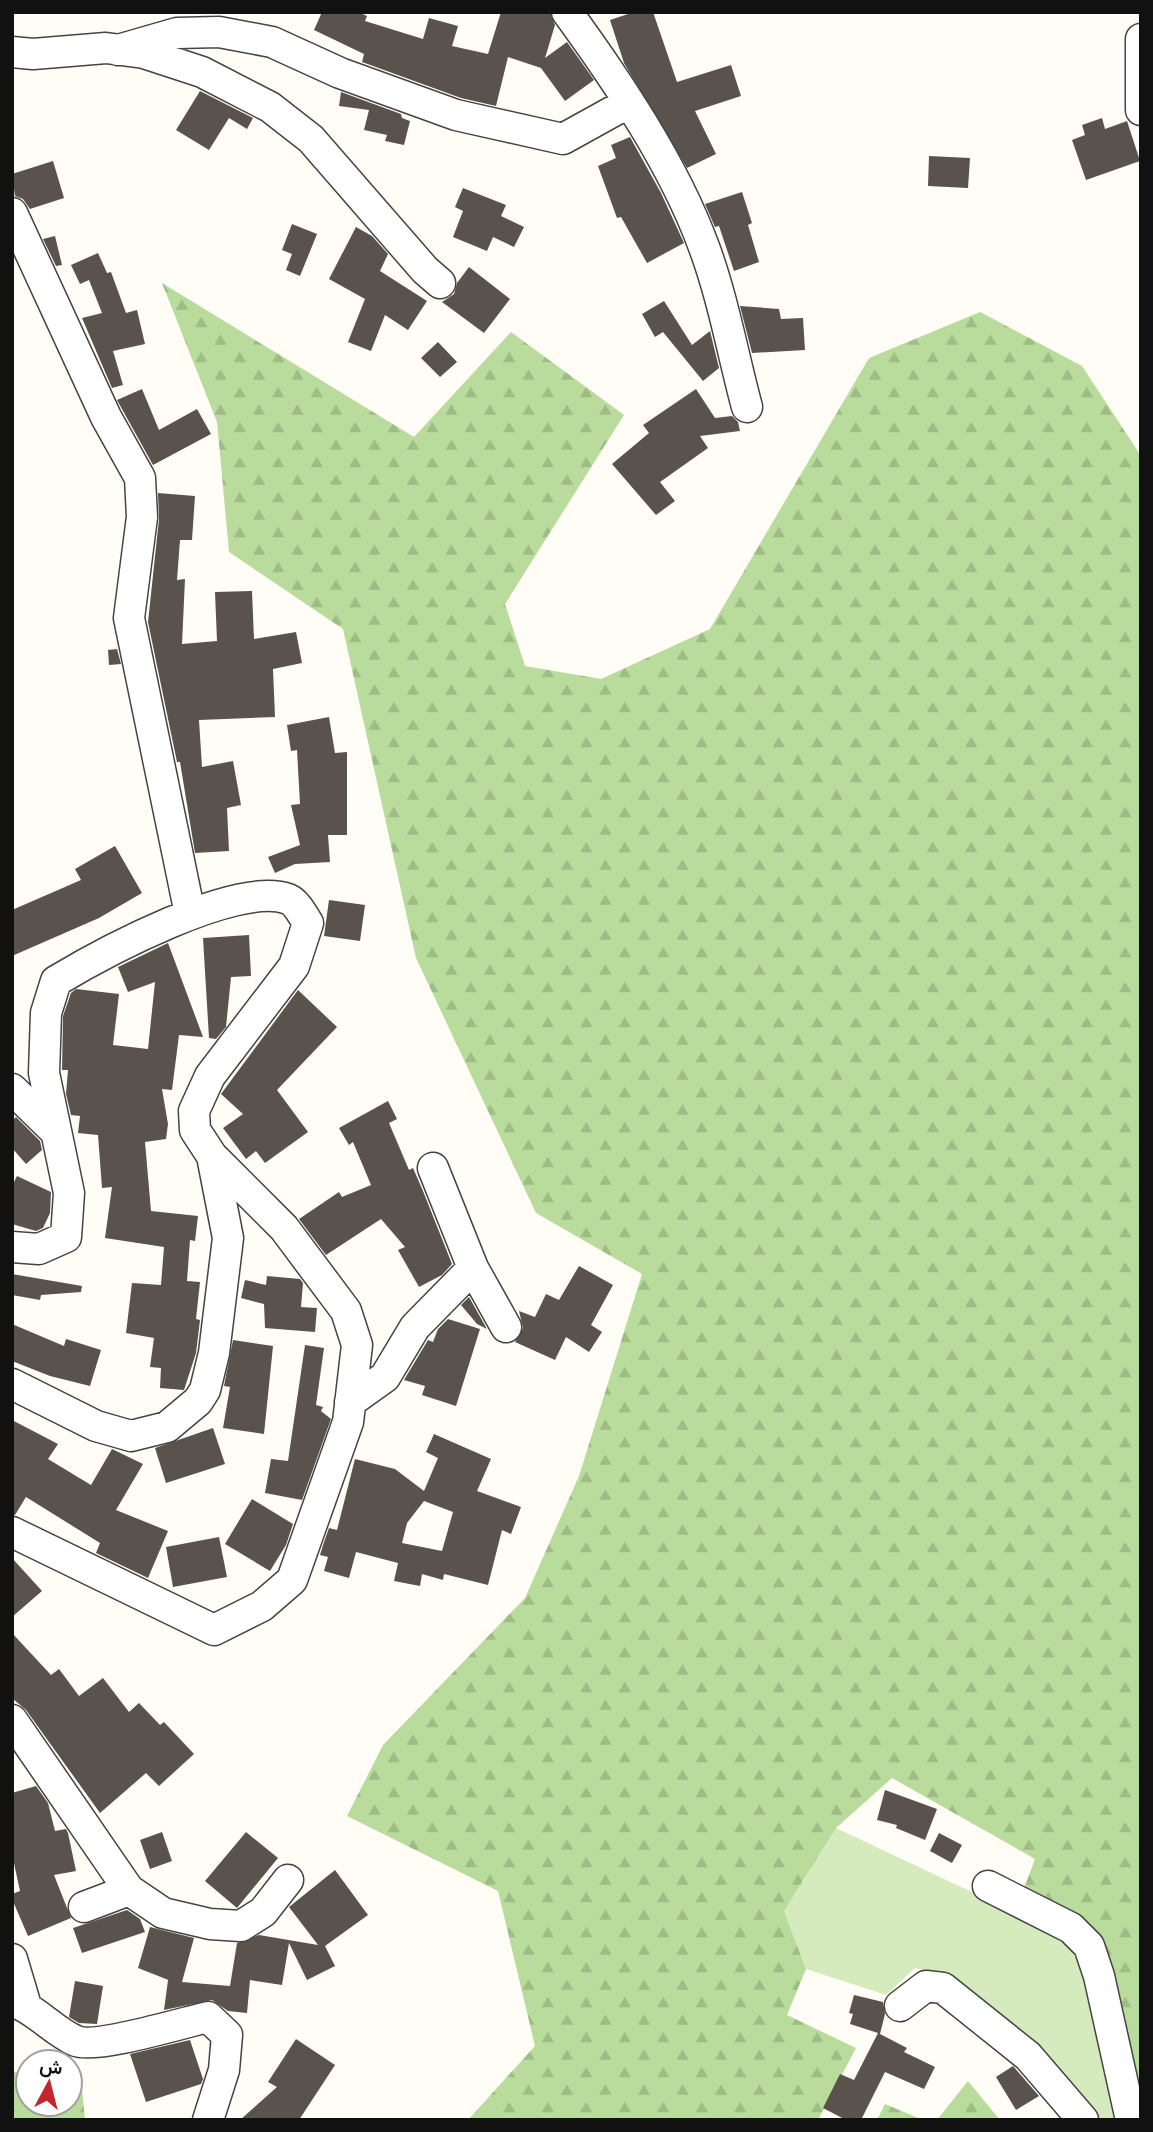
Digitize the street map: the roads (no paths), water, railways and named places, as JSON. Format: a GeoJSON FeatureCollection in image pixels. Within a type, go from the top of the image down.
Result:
{"type":"FeatureCollection","features":[{"type":"Feature","properties":{"kind":"street"},"geometry":{"type":"LineString","coordinates":[[567,12],[628,103],[677,188],[705,248],[747,407]]}},
{"type":"Feature","properties":{"kind":"street"},"geometry":{"type":"LineString","coordinates":[[118,50],[177,33],[219,32],[272,42],[340,73],[456,115],[563,139],[628,103]]}},
{"type":"Feature","properties":{"kind":"street"},"geometry":{"type":"LineString","coordinates":[[1141,39],[1141,110]]}},
{"type":"Feature","properties":{"kind":"street"},"geometry":{"type":"LineString","coordinates":[[12,52],[33,54],[118,50],[144,53],[202,72],[270,107],[311,139],[425,270],[440,283]]}},
{"type":"Feature","properties":{"kind":"street"},"geometry":{"type":"LineString","coordinates":[[12,213],[106,416],[140,478],[142,517],[130,618],[190,914]]}},
{"type":"Feature","properties":{"kind":"street"},"geometry":{"type":"LineString","coordinates":[[12,1248],[39,1249],[66,1237],[69,1193],[44,1073],[46,1013],[56,982],[104,952],[190,914],[268,894],[291,900],[308,923],[294,966],[210,1076],[194,1111],[195,1130],[212,1157],[284,1228],[346,1311],[357,1345],[348,1422],[292,1580],[262,1606],[214,1630],[12,1532]]}},
{"type":"Feature","properties":{"kind":"street"},"geometry":{"type":"LineString","coordinates":[[12,1089],[55,1131]]}},
{"type":"Feature","properties":{"kind":"street"},"geometry":{"type":"LineString","coordinates":[[12,1384],[96,1426],[131,1436],[167,1427],[198,1401],[205,1390],[214,1353],[228,1238],[212,1157]]}},
{"type":"Feature","properties":{"kind":"street"},"geometry":{"type":"LineString","coordinates":[[433,1168],[473,1268],[506,1326]]}},
{"type":"Feature","properties":{"kind":"street"},"geometry":{"type":"LineString","coordinates":[[350,1402],[385,1377],[415,1327],[473,1268]]}},
{"type":"Feature","properties":{"kind":"street"},"geometry":{"type":"LineString","coordinates":[[12,1720],[129,1890],[163,1913],[211,1924],[241,1926],[263,1912],[288,1880]]}},
{"type":"Feature","properties":{"kind":"street"},"geometry":{"type":"LineString","coordinates":[[988,1886],[1071,1928],[1089,1946],[1099,1976],[1131,2120]]}},
{"type":"Feature","properties":{"kind":"street"},"geometry":{"type":"LineString","coordinates":[[84,1907],[129,1890]]}},
{"type":"Feature","properties":{"kind":"street"},"geometry":{"type":"LineString","coordinates":[[12,1959],[19,2003],[76,2041],[96,2043],[208,2017],[227,2035],[224,2070],[208,2120]]}},
{"type":"Feature","properties":{"kind":"street"},"geometry":{"type":"LineString","coordinates":[[900,2006],[926,1986],[943,1988],[1028,2056],[1083,2120]]}}]}
